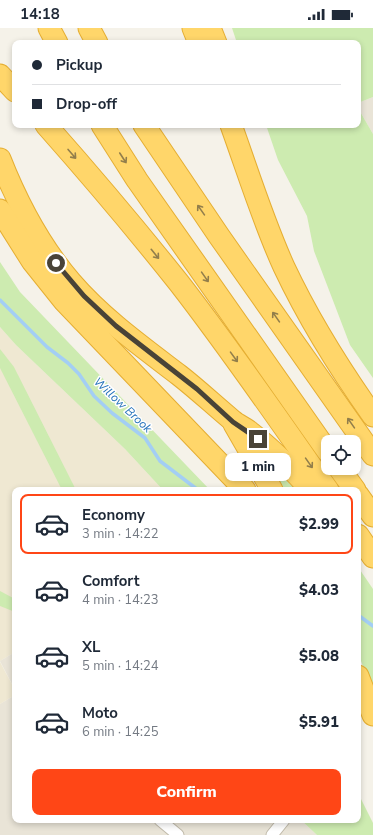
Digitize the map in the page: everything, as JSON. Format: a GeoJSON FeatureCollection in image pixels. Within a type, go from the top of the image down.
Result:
{"type":"FeatureCollection","features":[{"type":"Feature","properties":{"kind":"highway"},"geometry":{"type":"LineString","coordinates":[[50,28],[56,40]]}},
{"type":"Feature","properties":{"kind":"highway"},"geometry":{"type":"LineString","coordinates":[[89,28],[95,40]]}},
{"type":"Feature","properties":{"kind":"highway"},"geometry":{"type":"LineString","coordinates":[[193,28],[198,40]]}},
{"type":"Feature","properties":{"kind":"highway"},"geometry":{"type":"LineString","coordinates":[[210,28],[215,40]]}},
{"type":"Feature","properties":{"kind":"highway"},"geometry":{"type":"LineString","coordinates":[[0,75],[12,88]]}},
{"type":"Feature","properties":{"kind":"highway"},"geometry":{"type":"LineString","coordinates":[[49,128],[102,188],[179,283],[326,487]]}},
{"type":"Feature","properties":{"kind":"highway"},"geometry":{"type":"LineString","coordinates":[[104,128],[141,186],[321,442]]}},
{"type":"Feature","properties":{"kind":"highway"},"geometry":{"type":"LineString","coordinates":[[146,128],[219,236],[373,455]]}},
{"type":"Feature","properties":{"kind":"highway"},"geometry":{"type":"LineString","coordinates":[[232,128],[276,248],[300,299],[318,333],[373,416]]}},
{"type":"Feature","properties":{"kind":"highway"},"geometry":{"type":"LineString","coordinates":[[245,128],[271,208],[276,248]]}},
{"type":"Feature","properties":{"kind":"highway"},"geometry":{"type":"LineString","coordinates":[[0,159],[16,198],[28,219],[50,255],[71,282],[116,326],[197,389],[233,422],[250,432],[266,445],[308,487]]}},
{"type":"Feature","properties":{"kind":"highway"},"geometry":{"type":"LineString","coordinates":[[0,210],[32,261],[64,301],[242,487]]}},
{"type":"Feature","properties":{"kind":"highway"},"geometry":{"type":"LineString","coordinates":[[233,422],[270,487]]}},
{"type":"Feature","properties":{"kind":"highway"},"geometry":{"type":"LineString","coordinates":[[344,475],[353,487]]}},
{"type":"Feature","properties":{"kind":"highway"},"geometry":{"type":"LineString","coordinates":[[361,499],[373,516]]}},
{"type":"Feature","properties":{"kind":"highway"},"geometry":{"type":"LineString","coordinates":[[361,539],[373,557]]}},
{"type":"Feature","properties":{"kind":"highway"},"geometry":{"type":"LineString","coordinates":[[361,553],[373,568]]}},
{"type":"Feature","properties":{"kind":"highway"},"geometry":{"type":"LineString","coordinates":[[361,684],[373,715]]}},
{"type":"Feature","properties":{"kind":"street"},"geometry":{"type":"LineString","coordinates":[[164,823],[178,835]]}},
{"type":"Feature","properties":{"kind":"street"},"geometry":{"type":"LineString","coordinates":[[272,835],[282,823]]}},
{"type":"Feature","properties":{"kind":"shaded area"},"geometry":{"type":"Polygon","coordinates":[[[373,97],[373,134],[361,113],[361,102],[373,97]]]}},
{"type":"Feature","properties":{"kind":"shaded area"},"geometry":{"type":"Polygon","coordinates":[[[0,327],[16,345],[125,449],[160,487],[12,487],[12,654],[0,661],[0,327]]]}},
{"type":"Feature","properties":{"kind":"shaded area"},"geometry":{"type":"Polygon","coordinates":[[[12,654],[12,684],[0,661],[12,654]]]}},
{"type":"Feature","properties":{"kind":"shaded area"},"geometry":{"type":"Polygon","coordinates":[[[0,662],[12,684],[12,697],[0,704],[0,662]]]}},
{"type":"Feature","properties":{"kind":"shaded area"},"geometry":{"type":"Polygon","coordinates":[[[12,697],[12,823],[304,823],[317,835],[0,835],[0,704],[12,697]]]}},
{"type":"Feature","properties":{"kind":"green space"},"geometry":{"type":"Polygon","coordinates":[[[232,28],[373,28],[373,97],[361,102],[361,40],[236,40],[232,28]]]}},
{"type":"Feature","properties":{"kind":"green space"},"geometry":{"type":"Polygon","coordinates":[[[361,113],[373,134],[373,378],[350,345],[314,251],[307,216],[278,160],[267,128],[361,128],[361,113]]]}},
{"type":"Feature","properties":{"kind":"green space"},"geometry":{"type":"Polygon","coordinates":[[[0,262],[20,292],[207,487],[160,487],[125,449],[16,345],[0,327],[0,262]]]}},
{"type":"Feature","properties":{"kind":"green space"},"geometry":{"type":"Polygon","coordinates":[[[0,349],[14,367],[74,487],[60,487],[0,368],[0,349]]]}},
{"type":"Feature","properties":{"kind":"green space"},"geometry":{"type":"Polygon","coordinates":[[[271,465],[293,487],[279,487],[268,469],[271,465]]]}},
{"type":"Feature","properties":{"kind":"green space"},"geometry":{"type":"Polygon","coordinates":[[[361,571],[373,589],[373,693],[361,661],[361,571]]]}},
{"type":"Feature","properties":{"kind":"green space"},"geometry":{"type":"Polygon","coordinates":[[[0,591],[12,597],[12,611],[0,606],[0,591]]]}},
{"type":"Feature","properties":{"kind":"green space"},"geometry":{"type":"Polygon","coordinates":[[[361,799],[373,823],[373,835],[317,835],[304,823],[361,823],[361,799]]]}},
{"type":"Feature","properties":{"kind":"waterway","name":"Willow Brook"},"geometry":{"type":"LineString","coordinates":[[0,300],[47,347],[68,363],[79,374],[94,396],[112,413],[145,438],[160,461],[194,487]]}},
{"type":"Feature","properties":{"kind":"waterway","name":"Willow Brook"},"geometry":{"type":"LineString","coordinates":[[361,617],[373,626]]}},
{"type":"Feature","properties":{"kind":"route"},"geometry":{"type":"LineString","coordinates":[[56,263],[84,296],[116,326],[197,389],[233,422],[245,428],[258,439]]}}]}
